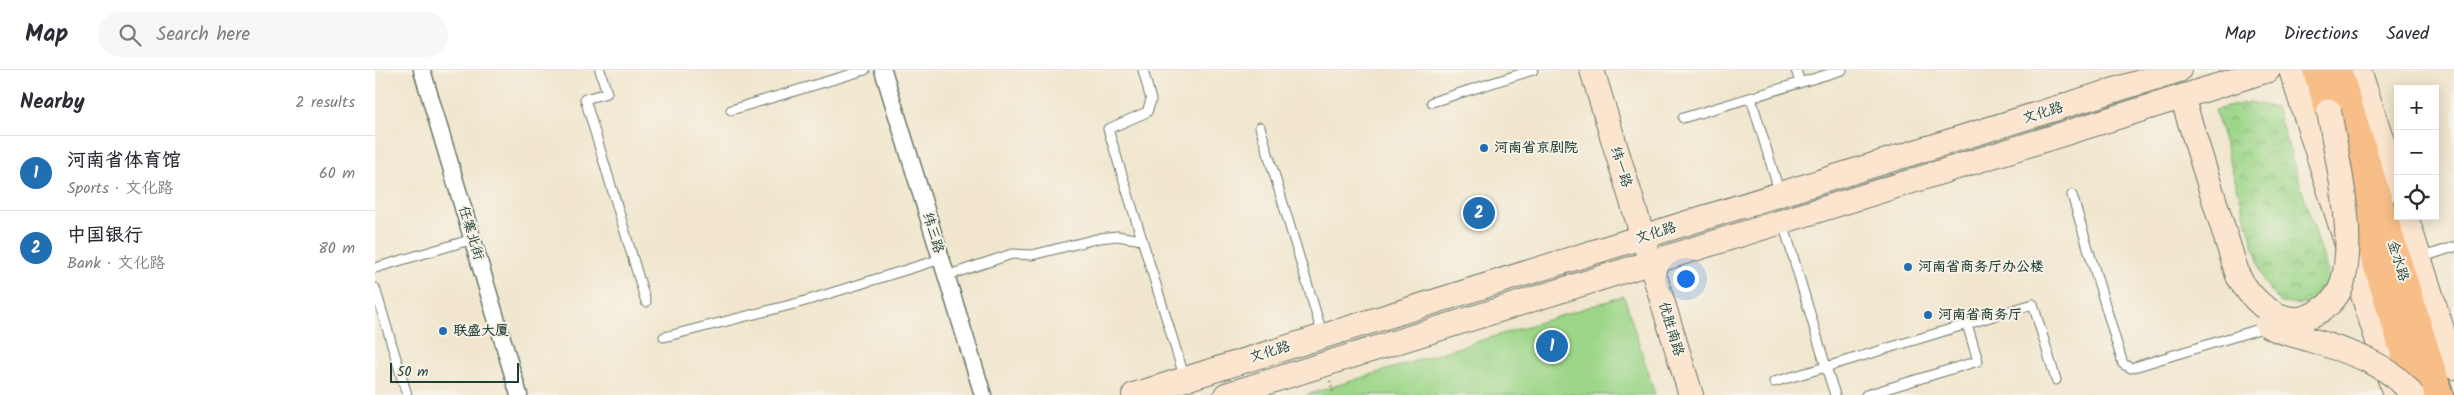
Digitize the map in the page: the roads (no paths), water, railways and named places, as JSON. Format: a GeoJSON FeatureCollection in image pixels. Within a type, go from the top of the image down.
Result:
{"type":"FeatureCollection","features":[{"type":"Feature","properties":{"kind":"main road","name":"纬一路"},"geometry":{"type":"LineString","coordinates":[[1592,70],[1651,263]]}},
{"type":"Feature","properties":{"kind":"main road","name":"文化路"},"geometry":{"type":"LineString","coordinates":[[1134,395],[2178,70]]}},
{"type":"Feature","properties":{"kind":"main road","name":"文化路"},"geometry":{"type":"LineString","coordinates":[[1226,395],[2268,70]]}},
{"type":"Feature","properties":{"kind":"main road"},"geometry":{"type":"LineString","coordinates":[[2291,70],[2355,300],[2395,395]]}},
{"type":"Feature","properties":{"kind":"main road","name":"金水路"},"geometry":{"type":"LineString","coordinates":[[2316,70],[2417,395]]}},
{"type":"Feature","properties":{"kind":"main road","name":"金水路"},"geometry":{"type":"LineString","coordinates":[[2339,70],[2440,395]]}},
{"type":"Feature","properties":{"kind":"main road"},"geometry":{"type":"LineString","coordinates":[[2359,70],[2394,178]]}},
{"type":"Feature","properties":{"kind":"main road"},"geometry":{"type":"LineString","coordinates":[[2182,97],[2242,294],[2253,312],[2262,322],[2273,328],[2319,342],[2379,366],[2407,387],[2412,395]]}},
{"type":"Feature","properties":{"kind":"main road"},"geometry":{"type":"LineString","coordinates":[[2238,276],[2246,290],[2272,313],[2293,319],[2305,319],[2335,299],[2343,281],[2348,230],[2329,111]]}},
{"type":"Feature","properties":{"kind":"main road"},"geometry":{"type":"LineString","coordinates":[[2407,220],[2419,258],[2448,329],[2454,367]]}},
{"type":"Feature","properties":{"kind":"main road","name":"优胜南路"},"geometry":{"type":"LineString","coordinates":[[1651,263],[1691,395]]}},
{"type":"Feature","properties":{"kind":"street","name":"任寨北街"},"geometry":{"type":"LineString","coordinates":[[423,70],[519,395]]}},
{"type":"Feature","properties":{"kind":"street","name":"纬三路"},"geometry":{"type":"LineString","coordinates":[[883,70],[983,395]]}},
{"type":"Feature","properties":{"kind":"lane"},"geometry":{"type":"LineString","coordinates":[[601,70],[607,93],[585,99],[647,302]]}},
{"type":"Feature","properties":{"kind":"lane"},"geometry":{"type":"LineString","coordinates":[[731,110],[865,70]]}},
{"type":"Feature","properties":{"kind":"lane"},"geometry":{"type":"LineString","coordinates":[[1143,70],[1151,100],[1147,112],[1108,129],[1185,379]]}},
{"type":"Feature","properties":{"kind":"lane"},"geometry":{"type":"LineString","coordinates":[[1432,102],[1503,74],[1533,70]]}},
{"type":"Feature","properties":{"kind":"lane"},"geometry":{"type":"LineString","coordinates":[[1796,70],[1800,83]]}},
{"type":"Feature","properties":{"kind":"lane"},"geometry":{"type":"LineString","coordinates":[[1683,118],[1843,70]]}},
{"type":"Feature","properties":{"kind":"lane"},"geometry":{"type":"LineString","coordinates":[[1751,98],[1780,194]]}},
{"type":"Feature","properties":{"kind":"lane"},"geometry":{"type":"LineString","coordinates":[[1259,127],[1323,336]]}},
{"type":"Feature","properties":{"kind":"lane"},"geometry":{"type":"LineString","coordinates":[[2072,195],[2123,364],[2131,368],[2355,300]]}},
{"type":"Feature","properties":{"kind":"lane"},"geometry":{"type":"LineString","coordinates":[[1783,222],[1835,395]]}},
{"type":"Feature","properties":{"kind":"lane"},"geometry":{"type":"LineString","coordinates":[[946,276],[1012,254],[1032,255],[1100,238],[1117,236],[1142,240]]}},
{"type":"Feature","properties":{"kind":"lane"},"geometry":{"type":"LineString","coordinates":[[375,268],[473,239]]}},
{"type":"Feature","properties":{"kind":"lane"},"geometry":{"type":"LineString","coordinates":[[2419,258],[2454,247]]}},
{"type":"Feature","properties":{"kind":"lane"},"geometry":{"type":"LineString","coordinates":[[664,337],[802,302],[941,259]]}},
{"type":"Feature","properties":{"kind":"lane"},"geometry":{"type":"LineString","coordinates":[[375,288],[407,395]]}},
{"type":"Feature","properties":{"kind":"lane"},"geometry":{"type":"LineString","coordinates":[[1774,382],[2033,304],[2056,380]]}},
{"type":"Feature","properties":{"kind":"lane"},"geometry":{"type":"LineString","coordinates":[[1866,395],[1978,361],[1967,324]]}},
{"type":"Feature","properties":{"kind":"place","name":"河南省京剧院"},"geometry":{"type":"Point","coordinates":[1484,148]}},
{"type":"Feature","properties":{"kind":"place","name":"中国银行"},"geometry":{"type":"Point","coordinates":[1479,213]}},
{"type":"Feature","properties":{"kind":"place","name":"河南省商务厅办公楼"},"geometry":{"type":"Point","coordinates":[1908,267]}},
{"type":"Feature","properties":{"kind":"place","name":"河南省商务厅"},"geometry":{"type":"Point","coordinates":[1928,315]}},
{"type":"Feature","properties":{"kind":"place","name":"联盛大厦"},"geometry":{"type":"Point","coordinates":[443,331]}},
{"type":"Feature","properties":{"kind":"place","name":"河南省体育馆"},"geometry":{"type":"Point","coordinates":[1552,346]}}]}
